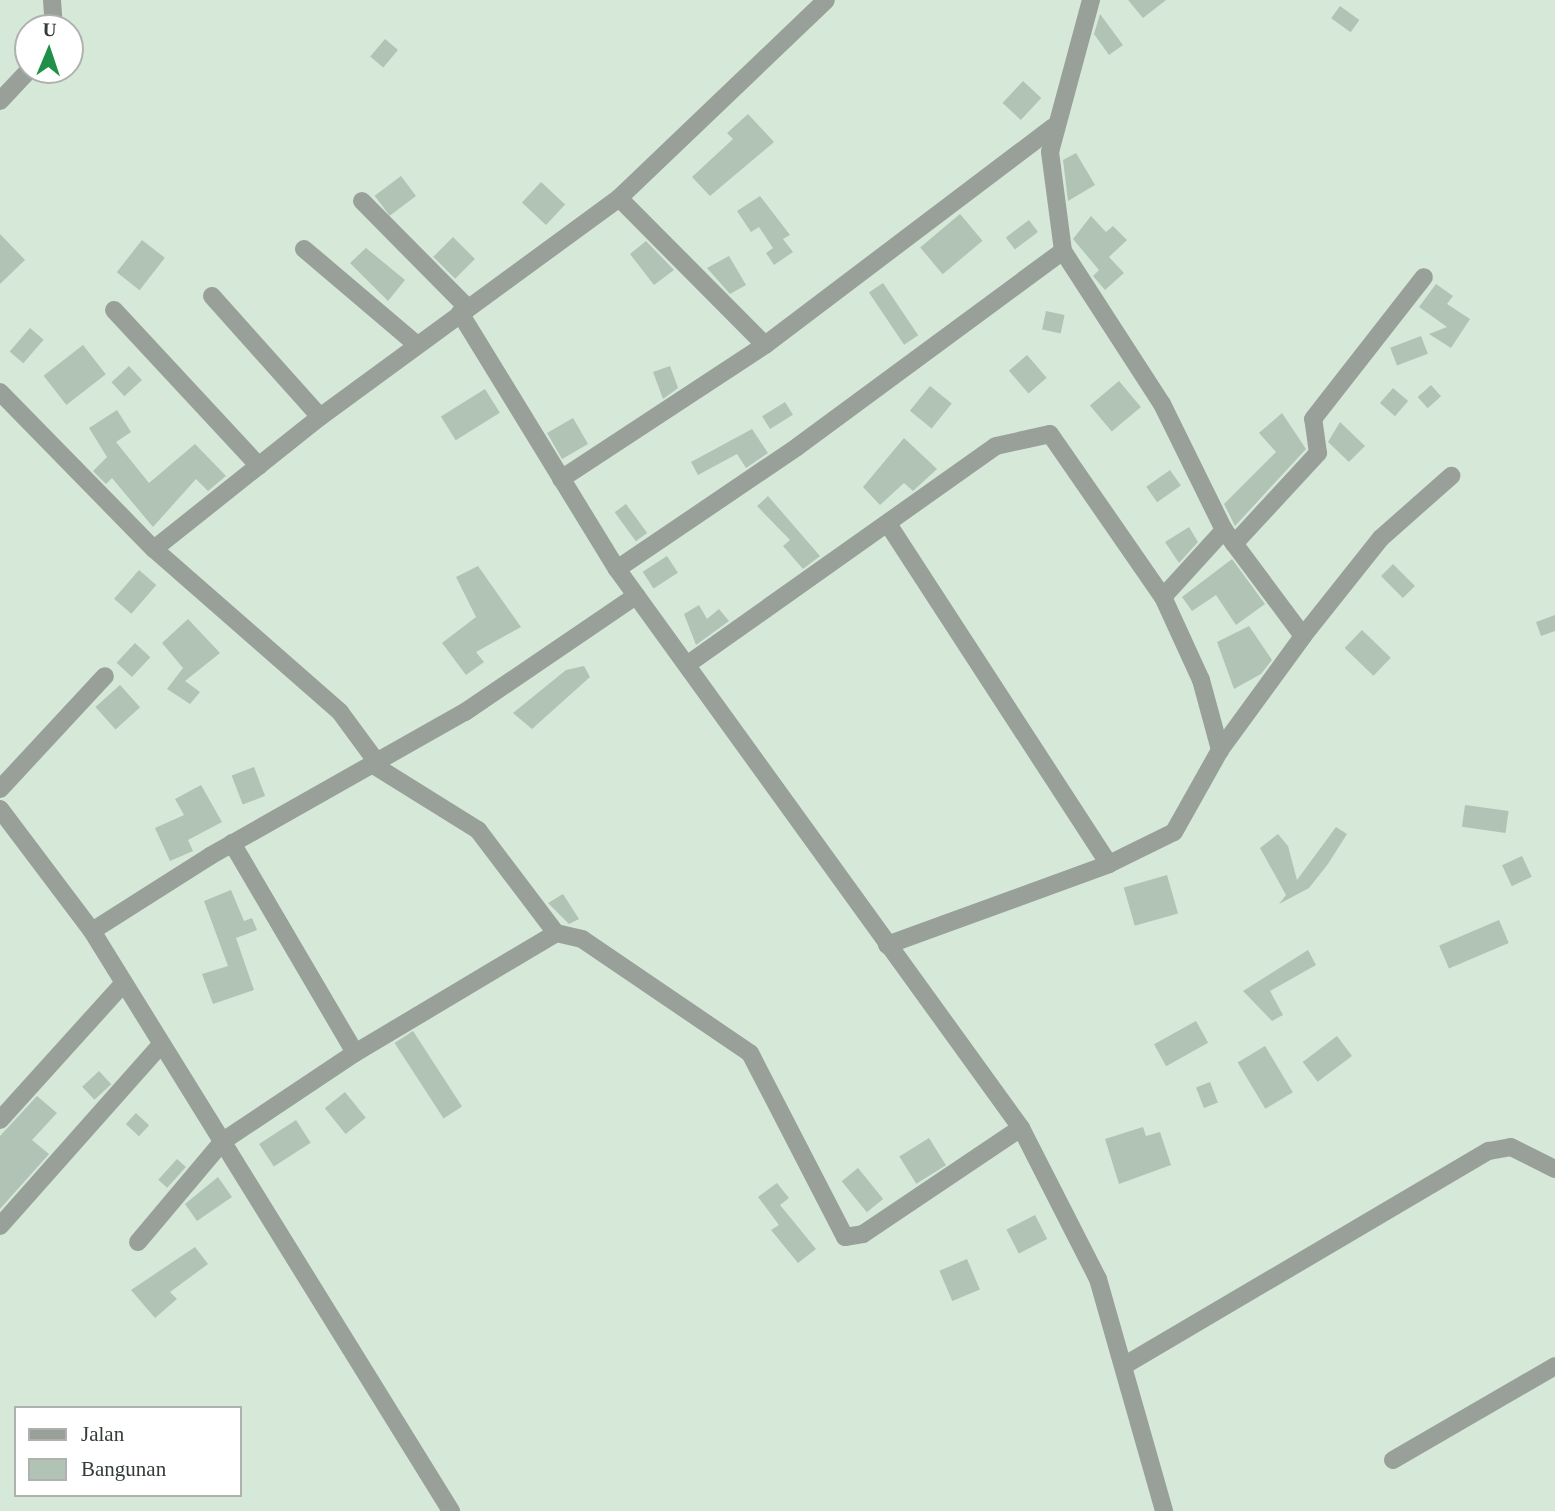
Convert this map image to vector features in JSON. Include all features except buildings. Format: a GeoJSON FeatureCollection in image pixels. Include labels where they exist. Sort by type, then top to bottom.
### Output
{"type":"FeatureCollection","features":[{"type":"Feature","properties":{"kind":"street"},"geometry":{"type":"LineString","coordinates":[[154,549],[416,344],[620,198],[826,0]]}},
{"type":"Feature","properties":{"kind":"street"},"geometry":{"type":"LineString","coordinates":[[1091,0],[1053,127],[1049,179],[1063,251],[1162,404],[1229,537],[1303,636]]}},
{"type":"Feature","properties":{"kind":"street"},"geometry":{"type":"LineString","coordinates":[[0,101],[16,84]]}},
{"type":"Feature","properties":{"kind":"street"},"geometry":{"type":"LineString","coordinates":[[561,479],[765,345],[1053,127]]}},
{"type":"Feature","properties":{"kind":"street"},"geometry":{"type":"LineString","coordinates":[[620,198],[765,345]]}},
{"type":"Feature","properties":{"kind":"street"},"geometry":{"type":"LineString","coordinates":[[362,201],[464,310],[561,479],[617,569],[688,664],[887,945],[943,1013],[1021,1128],[1071,1217],[1125,1365],[1164,1511]]}},
{"type":"Feature","properties":{"kind":"street"},"geometry":{"type":"LineString","coordinates":[[304,249],[416,344]]}},
{"type":"Feature","properties":{"kind":"street"},"geometry":{"type":"LineString","coordinates":[[617,569],[797,447],[1063,251]]}},
{"type":"Feature","properties":{"kind":"street"},"geometry":{"type":"LineString","coordinates":[[1163,597],[1318,453],[1313,419],[1424,277]]}},
{"type":"Feature","properties":{"kind":"street"},"geometry":{"type":"LineString","coordinates":[[212,296],[320,417]]}},
{"type":"Feature","properties":{"kind":"street"},"geometry":{"type":"LineString","coordinates":[[114,310],[258,466]]}},
{"type":"Feature","properties":{"kind":"street"},"geometry":{"type":"LineString","coordinates":[[0,392],[154,549],[340,712],[374,762],[478,830],[556,933],[582,939],[750,1053],[845,1237],[863,1234],[1021,1128]]}},
{"type":"Feature","properties":{"kind":"street"},"geometry":{"type":"LineString","coordinates":[[688,664],[890,527],[996,446],[1050,434],[1163,597],[1201,680],[1220,750]]}},
{"type":"Feature","properties":{"kind":"street"},"geometry":{"type":"LineString","coordinates":[[887,945],[1110,864],[1174,832],[1220,750],[1303,636],[1381,538],[1451,476]]}},
{"type":"Feature","properties":{"kind":"street"},"geometry":{"type":"LineString","coordinates":[[890,527],[1110,864]]}},
{"type":"Feature","properties":{"kind":"street"},"geometry":{"type":"LineString","coordinates":[[92,931],[232,844],[465,712],[636,596]]}},
{"type":"Feature","properties":{"kind":"street"},"geometry":{"type":"LineString","coordinates":[[0,789],[104,676]]}},
{"type":"Feature","properties":{"kind":"street"},"geometry":{"type":"LineString","coordinates":[[0,809],[7,833],[92,931],[160,1046],[223,1141],[451,1511]]}},
{"type":"Feature","properties":{"kind":"street"},"geometry":{"type":"LineString","coordinates":[[232,844],[355,1053]]}},
{"type":"Feature","properties":{"kind":"street"},"geometry":{"type":"LineString","coordinates":[[138,1242],[223,1141],[355,1053],[556,933]]}},
{"type":"Feature","properties":{"kind":"street"},"geometry":{"type":"LineString","coordinates":[[0,1120],[123,984]]}},
{"type":"Feature","properties":{"kind":"street"},"geometry":{"type":"LineString","coordinates":[[0,1226],[160,1046]]}},
{"type":"Feature","properties":{"kind":"street"},"geometry":{"type":"LineString","coordinates":[[1125,1365],[1489,1151],[1520,1149],[1555,1168]]}},
{"type":"Feature","properties":{"kind":"street"},"geometry":{"type":"LineString","coordinates":[[1394,1460],[1555,1366]]}}]}
